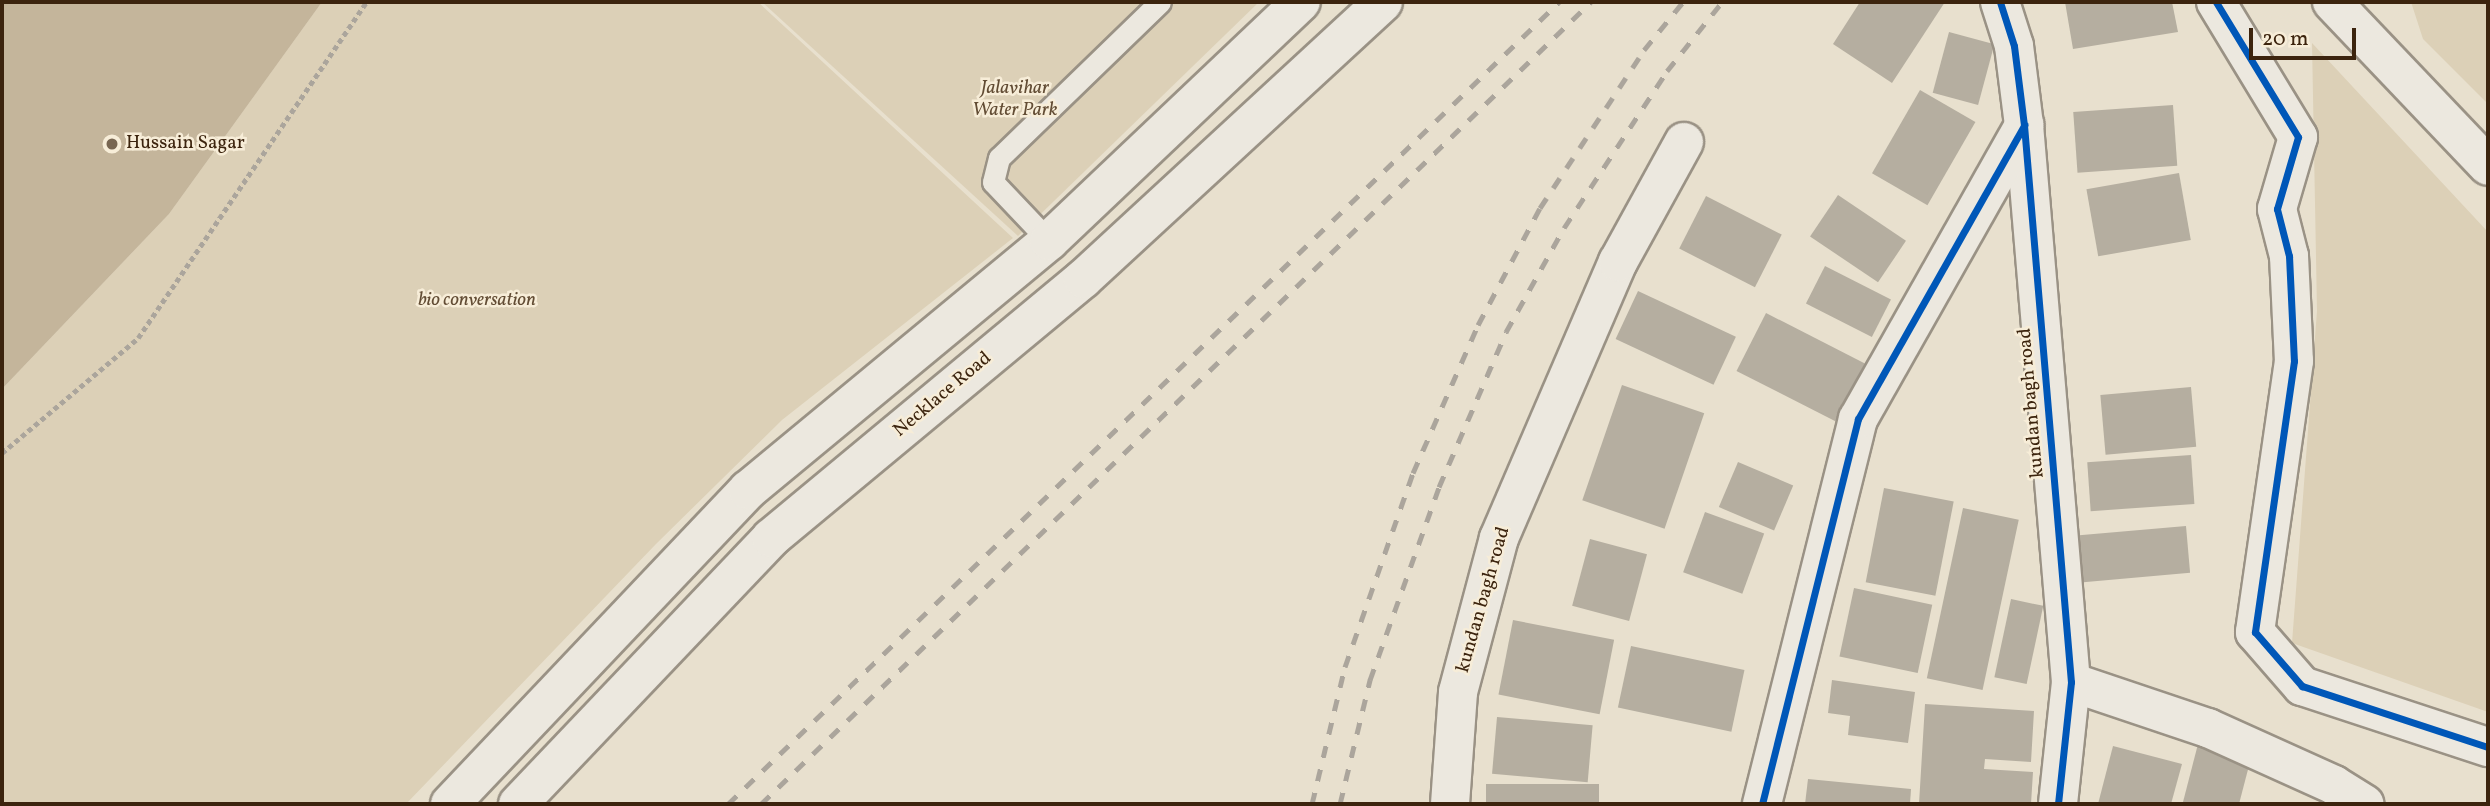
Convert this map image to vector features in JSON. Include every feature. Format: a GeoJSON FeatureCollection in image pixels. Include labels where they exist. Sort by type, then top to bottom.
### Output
{"type":"FeatureCollection","features":[{"type":"Feature","properties":{"kind":"street"},"geometry":{"type":"LineString","coordinates":[[450,804],[748,490],[1049,241],[1301,2]]}},
{"type":"Feature","properties":{"kind":"street","name":"Necklace Road"},"geometry":{"type":"LineString","coordinates":[[518,804],[771,538],[1083,279],[1383,2]]}},
{"type":"Feature","properties":{"kind":"street","name":"kundan bagh road"},"geometry":{"type":"LineString","coordinates":[[2000,2],[2014,46],[2024,125],[2071,682],[2058,804]]}},
{"type":"Feature","properties":{"kind":"street"},"geometry":{"type":"LineString","coordinates":[[2216,2],[2298,137],[2277,209],[2289,256],[2294,361],[2255,632],[2302,686],[2488,747]]}},
{"type":"Feature","properties":{"kind":"street"},"geometry":{"type":"LineString","coordinates":[[2332,2],[2488,166]]}},
{"type":"Feature","properties":{"kind":"street"},"geometry":{"type":"LineString","coordinates":[[1762,804],[1858,419],[2024,125]]}},
{"type":"Feature","properties":{"kind":"street","name":"kundan bagh road"},"geometry":{"type":"LineString","coordinates":[[1450,804],[1458,692],[1499,538],[1618,262],[1684,142]]}},
{"type":"Feature","properties":{"kind":"street"},"geometry":{"type":"LineString","coordinates":[[2071,682],[2208,728],[2334,785],[2364,804]]}},
{"type":"Feature","properties":{"kind":"lane"},"geometry":{"type":"LineString","coordinates":[[1049,241],[993,182],[999,158],[1160,2]]}},
{"type":"Feature","properties":{"kind":"path"},"geometry":{"type":"LineString","coordinates":[[2,453],[138,338],[366,2]]}},
{"type":"Feature","properties":{"kind":"green space","name":"bio conversation"},"geometry":{"type":"Polygon","coordinates":[[[322,2],[758,2],[1013,238],[782,420],[656,544],[406,804],[2,804],[2,389],[169,214],[322,2]]]}},
{"type":"Feature","properties":{"kind":"green space","name":"Jalavihar Water Park"},"geometry":{"type":"Polygon","coordinates":[[[762,2],[1259,2],[1018,236],[762,2]]]}},
{"type":"Feature","properties":{"kind":"green space"},"geometry":{"type":"Polygon","coordinates":[[[2411,2],[2488,2],[2488,104],[2423,39],[2411,2]]]}},
{"type":"Feature","properties":{"kind":"green space"},"geometry":{"type":"Polygon","coordinates":[[[2312,43],[2488,232],[2488,712],[2292,643],[2317,311],[2312,43]]]}},
{"type":"Feature","properties":{"kind":"shaded area","name":"Hussain Sagar"},"geometry":{"type":"Polygon","coordinates":[[[2,2],[322,2],[169,214],[2,389],[2,2]]]}},
{"type":"Feature","properties":{"kind":"building"},"geometry":{"type":"Polygon","coordinates":[[[1860,2],[1945,2],[1892,83],[1833,44],[1860,2]]]}},
{"type":"Feature","properties":{"kind":"building"},"geometry":{"type":"Polygon","coordinates":[[[2065,2],[2172,2],[2178,32],[2073,49],[2065,2]]]}},
{"type":"Feature","properties":{"kind":"building"},"geometry":{"type":"Polygon","coordinates":[[[1949,32],[1994,44],[1978,105],[1933,93],[1949,32]]]}},
{"type":"Feature","properties":{"kind":"building"},"geometry":{"type":"Polygon","coordinates":[[[1920,90],[1975,122],[1927,205],[1872,173],[1920,90]]]}},
{"type":"Feature","properties":{"kind":"building"},"geometry":{"type":"Polygon","coordinates":[[[2173,105],[2177,166],[2077,173],[2073,112],[2173,105]]]}},
{"type":"Feature","properties":{"kind":"building"},"geometry":{"type":"Polygon","coordinates":[[[2179,173],[2191,240],[2098,256],[2086,189],[2179,173]]]}},
{"type":"Feature","properties":{"kind":"building"},"geometry":{"type":"Polygon","coordinates":[[[1838,195],[1906,241],[1878,282],[1810,236],[1838,195]]]}},
{"type":"Feature","properties":{"kind":"building"},"geometry":{"type":"Polygon","coordinates":[[[1706,196],[1782,235],[1755,287],[1679,249],[1706,196]]]}},
{"type":"Feature","properties":{"kind":"building"},"geometry":{"type":"Polygon","coordinates":[[[1825,266],[1891,300],[1872,337],[1806,303],[1825,266]]]}},
{"type":"Feature","properties":{"kind":"building"},"geometry":{"type":"Polygon","coordinates":[[[1638,291],[1736,337],[1713,385],[1616,339],[1638,291]]]}},
{"type":"Feature","properties":{"kind":"building"},"geometry":{"type":"Polygon","coordinates":[[[1766,313],[1865,363],[1835,421],[1736,371],[1766,313]]]}},
{"type":"Feature","properties":{"kind":"building"},"geometry":{"type":"Polygon","coordinates":[[[1622,385],[1704,413],[1665,529],[1582,500],[1622,385]]]}},
{"type":"Feature","properties":{"kind":"building"},"geometry":{"type":"Polygon","coordinates":[[[2191,387],[2196,447],[2106,455],[2100,395],[2191,387]]]}},
{"type":"Feature","properties":{"kind":"building"},"geometry":{"type":"Polygon","coordinates":[[[2191,455],[2194,504],[2091,511],[2087,462],[2191,455]]]}},
{"type":"Feature","properties":{"kind":"building"},"geometry":{"type":"Polygon","coordinates":[[[1738,462],[1793,485],[1774,531],[1719,507],[1738,462]]]}},
{"type":"Feature","properties":{"kind":"building"},"geometry":{"type":"Polygon","coordinates":[[[1884,488],[1954,502],[1935,596],[1866,582],[1884,488]]]}},
{"type":"Feature","properties":{"kind":"building"},"geometry":{"type":"Polygon","coordinates":[[[1963,508],[2019,520],[1983,690],[1927,678],[1963,508]]]}},
{"type":"Feature","properties":{"kind":"building"},"geometry":{"type":"Polygon","coordinates":[[[1705,512],[1764,534],[1742,594],[1683,572],[1705,512]]]}},
{"type":"Feature","properties":{"kind":"building"},"geometry":{"type":"Polygon","coordinates":[[[2186,526],[2190,573],[2081,582],[2076,536],[2186,526]]]}},
{"type":"Feature","properties":{"kind":"building"},"geometry":{"type":"Polygon","coordinates":[[[1590,539],[1647,554],[1629,621],[1572,606],[1590,539]]]}},
{"type":"Feature","properties":{"kind":"building"},"geometry":{"type":"Polygon","coordinates":[[[1854,588],[1932,605],[1918,673],[1839,656],[1854,588]]]}},
{"type":"Feature","properties":{"kind":"building"},"geometry":{"type":"Polygon","coordinates":[[[2011,599],[2043,606],[2027,684],[1994,677],[2011,599]]]}},
{"type":"Feature","properties":{"kind":"building"},"geometry":{"type":"Polygon","coordinates":[[[1513,620],[1614,640],[1600,714],[1498,695],[1513,620]]]}},
{"type":"Feature","properties":{"kind":"building"},"geometry":{"type":"Polygon","coordinates":[[[1631,646],[1744,670],[1731,732],[1618,708],[1631,646]]]}},
{"type":"Feature","properties":{"kind":"building"},"geometry":{"type":"Polygon","coordinates":[[[1832,680],[1915,692],[1908,743],[1848,735],[1850,716],[1828,713],[1832,680]]]}},
{"type":"Feature","properties":{"kind":"building"},"geometry":{"type":"Polygon","coordinates":[[[1925,704],[2034,711],[2031,762],[1985,759],[1984,769],[2033,772],[2031,804],[1919,804],[1925,704]]]}},
{"type":"Feature","properties":{"kind":"building"},"geometry":{"type":"Polygon","coordinates":[[[1497,717],[1593,725],[1588,782],[1492,774],[1497,717]]]}},
{"type":"Feature","properties":{"kind":"building"},"geometry":{"type":"Polygon","coordinates":[[[2198,744],[2251,758],[2239,804],[2183,802],[2198,744]]]}},
{"type":"Feature","properties":{"kind":"building"},"geometry":{"type":"Polygon","coordinates":[[[2113,746],[2182,764],[2171,804],[2098,804],[2113,746]]]}},
{"type":"Feature","properties":{"kind":"building"},"geometry":{"type":"Polygon","coordinates":[[[1808,779],[1911,789],[1910,804],[1805,804],[1808,779]]]}},
{"type":"Feature","properties":{"kind":"building"},"geometry":{"type":"Polygon","coordinates":[[[1486,784],[1599,784],[1599,804],[1486,804],[1486,784]]]}},
{"type":"Feature","properties":{"kind":"railway"},"geometry":{"type":"LineString","coordinates":[[728,804],[1559,2]]}},
{"type":"Feature","properties":{"kind":"railway"},"geometry":{"type":"LineString","coordinates":[[761,804],[1591,2]]}},
{"type":"Feature","properties":{"kind":"railway"},"geometry":{"type":"LineString","coordinates":[[1312,804],[1345,667],[1413,473],[1478,325],[1540,208],[1644,50],[1683,2]]}},
{"type":"Feature","properties":{"kind":"railway"},"geometry":{"type":"LineString","coordinates":[[1340,804],[1370,680],[1439,487],[1506,332],[1564,228],[1667,71],[1722,2]]}},
{"type":"Feature","properties":{"kind":"cycle path"},"geometry":{"type":"LineString","coordinates":[[2000,2],[2014,46],[2024,125],[2071,682],[2058,804]]}},
{"type":"Feature","properties":{"kind":"cycle path"},"geometry":{"type":"LineString","coordinates":[[2216,2],[2298,137],[2277,209],[2289,256],[2294,361],[2255,632],[2302,686],[2488,747]]}},
{"type":"Feature","properties":{"kind":"cycle path"},"geometry":{"type":"LineString","coordinates":[[1762,804],[1858,419],[2024,125]]}},
{"type":"Feature","properties":{"kind":"place","name":"Hussain Sagar"},"geometry":{"type":"Point","coordinates":[112,144]}}]}
